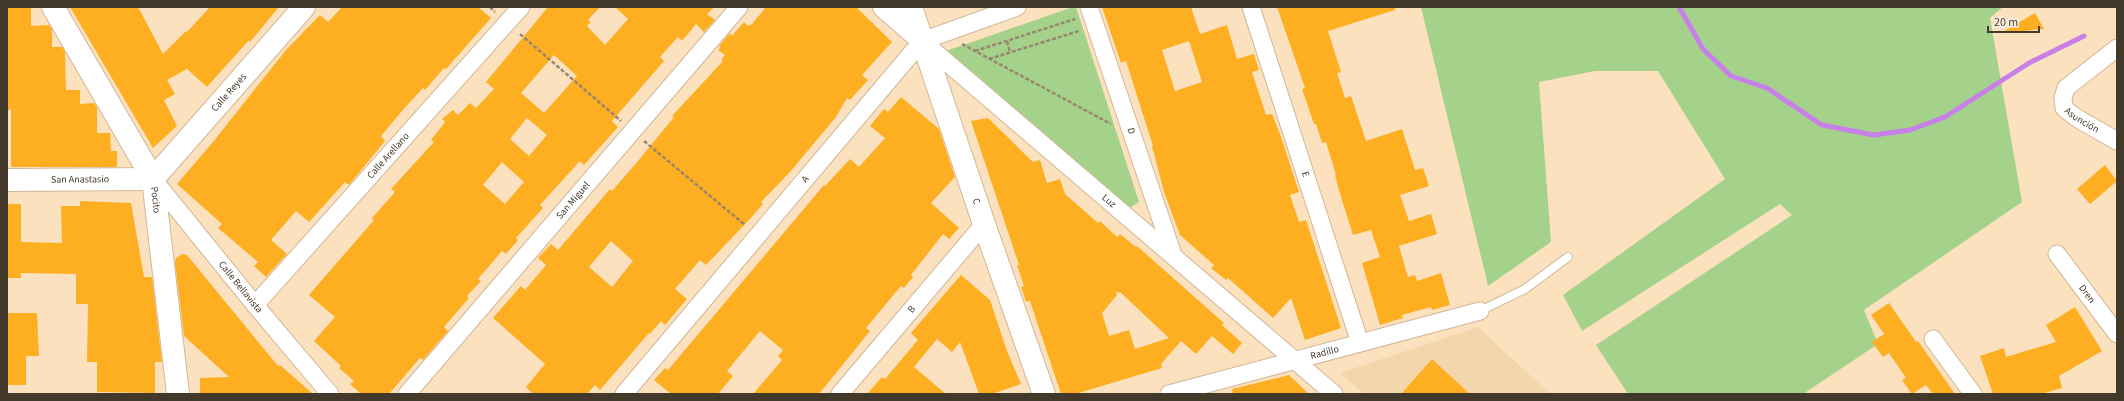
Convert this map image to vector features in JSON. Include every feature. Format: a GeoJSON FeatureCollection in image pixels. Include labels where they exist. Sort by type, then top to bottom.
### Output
{"type":"FeatureCollection","features":[{"type":"Feature","properties":{"kind":"street","name":"Pocito"},"geometry":{"type":"LineString","coordinates":[[53,7],[153,179],[178,394]]}},
{"type":"Feature","properties":{"kind":"street","name":"Calle Reyes"},"geometry":{"type":"LineString","coordinates":[[153,179],[304,7]]}},
{"type":"Feature","properties":{"kind":"street","name":"Calle Arellano"},"geometry":{"type":"LineString","coordinates":[[255,305],[521,7]]}},
{"type":"Feature","properties":{"kind":"street","name":"San Miguel"},"geometry":{"type":"LineString","coordinates":[[407,394],[739,7]]}},
{"type":"Feature","properties":{"kind":"street","name":"Luz"},"geometry":{"type":"LineString","coordinates":[[884,7],[932,37],[1173,256],[1334,394]]}},
{"type":"Feature","properties":{"kind":"street","name":"C"},"geometry":{"type":"LineString","coordinates":[[911,7],[932,37],[984,224],[1044,394]]}},
{"type":"Feature","properties":{"kind":"street"},"geometry":{"type":"LineString","coordinates":[[932,37],[1017,7]]}},
{"type":"Feature","properties":{"kind":"street","name":"E"},"geometry":{"type":"LineString","coordinates":[[1251,7],[1360,343]]}},
{"type":"Feature","properties":{"kind":"street","name":"D"},"geometry":{"type":"LineString","coordinates":[[1092,16],[1173,256]]}},
{"type":"Feature","properties":{"kind":"street","name":"A"},"geometry":{"type":"LineString","coordinates":[[624,394],[932,37]]}},
{"type":"Feature","properties":{"kind":"street","name":"Asunción"},"geometry":{"type":"LineString","coordinates":[[2117,48],[2066,88],[2063,98],[2064,108],[2075,117],[2117,141]]}},
{"type":"Feature","properties":{"kind":"street","name":"San Anastasio"},"geometry":{"type":"LineString","coordinates":[[7,180],[153,179]]}},
{"type":"Feature","properties":{"kind":"street","name":"Calle Bellavista"},"geometry":{"type":"LineString","coordinates":[[153,179],[255,305],[330,394]]}},
{"type":"Feature","properties":{"kind":"street","name":"B"},"geometry":{"type":"LineString","coordinates":[[840,394],[984,224]]}},
{"type":"Feature","properties":{"kind":"street","name":"Dren"},"geometry":{"type":"LineString","coordinates":[[2057,254],[2117,334]]}},
{"type":"Feature","properties":{"kind":"street","name":"Radillo"},"geometry":{"type":"LineString","coordinates":[[1169,394],[1480,311]]}},
{"type":"Feature","properties":{"kind":"street"},"geometry":{"type":"LineString","coordinates":[[1932,338],[1973,394]]}},
{"type":"Feature","properties":{"kind":"lane"},"geometry":{"type":"LineString","coordinates":[[1480,311],[1526,289],[1568,257]]}},
{"type":"Feature","properties":{"kind":"path"},"geometry":{"type":"LineString","coordinates":[[976,51],[1092,16]]}},
{"type":"Feature","properties":{"kind":"path"},"geometry":{"type":"LineString","coordinates":[[989,59],[1010,52],[1092,16]]}},
{"type":"Feature","properties":{"kind":"path"},"geometry":{"type":"LineString","coordinates":[[932,37],[976,51],[1131,134]]}},
{"type":"Feature","properties":{"kind":"path"},"geometry":{"type":"LineString","coordinates":[[1007,41],[1010,52]]}},
{"type":"Feature","properties":{"kind":"shaded area"},"geometry":{"type":"Polygon","coordinates":[[[1478,327],[1550,394],[1364,394],[1340,373],[1478,327]]]}},
{"type":"Feature","properties":{"kind":"green space"},"geometry":{"type":"Polygon","coordinates":[[[1076,7],[1139,202],[1131,207],[1119,206],[943,52],[1076,7]]]}},
{"type":"Feature","properties":{"kind":"green space"},"geometry":{"type":"Polygon","coordinates":[[[1421,7],[2003,7],[1990,18],[2022,202],[1864,310],[1878,344],[1803,394],[1628,394],[1596,345],[1792,215],[1780,204],[1582,331],[1563,295],[1725,179],[1658,71],[1595,71],[1539,82],[1551,242],[1488,286],[1421,7]]]}},
{"type":"Feature","properties":{"kind":"building"},"geometry":{"type":"Polygon","coordinates":[[[7,7],[31,8],[31,26],[49,25],[52,29],[52,47],[62,47],[65,52],[66,90],[80,90],[80,104],[94,103],[97,107],[97,133],[110,133],[111,151],[117,151],[117,167],[11,167],[11,109],[7,111],[7,7]]]}},
{"type":"Feature","properties":{"kind":"building"},"geometry":{"type":"Polygon","coordinates":[[[70,7],[138,7],[163,54],[186,31],[187,32],[210,7],[279,7],[250,42],[249,40],[207,87],[187,69],[167,80],[175,94],[164,100],[177,126],[153,148],[70,7]]]}},
{"type":"Feature","properties":{"kind":"building"},"geometry":{"type":"Polygon","coordinates":[[[342,7],[478,7],[491,18],[446,69],[444,68],[425,90],[423,88],[402,111],[381,136],[385,141],[349,185],[345,182],[309,222],[296,211],[271,240],[287,254],[266,277],[254,266],[258,262],[218,228],[222,224],[177,184],[213,142],[286,50],[320,15],[328,22],[342,7]]]}},
{"type":"Feature","properties":{"kind":"building"},"geometry":{"type":"Polygon","coordinates":[[[548,7],[600,7],[588,20],[591,22],[587,26],[605,45],[628,19],[615,7],[714,7],[707,14],[715,20],[704,32],[696,24],[682,41],[678,37],[660,57],[664,61],[612,121],[618,127],[584,165],[580,161],[540,205],[543,208],[516,238],[518,240],[506,254],[502,251],[478,279],[481,281],[467,296],[469,298],[444,327],[448,331],[423,360],[420,358],[389,394],[361,394],[350,384],[354,381],[339,368],[341,366],[314,341],[335,317],[309,295],[374,220],[372,218],[395,192],[391,189],[434,142],[431,140],[445,122],[442,119],[453,110],[458,115],[470,103],[476,108],[494,89],[486,82],[548,7]],[[554,55],[521,93],[544,113],[577,76],[554,55]],[[527,118],[510,139],[529,156],[547,135],[527,118]],[[502,162],[483,185],[505,204],[524,182],[502,162]]]}},
{"type":"Feature","properties":{"kind":"building"},"geometry":{"type":"Polygon","coordinates":[[[766,7],[856,7],[892,42],[862,75],[868,80],[850,100],[847,98],[836,117],[790,172],[761,202],[763,204],[749,220],[706,265],[700,260],[675,289],[687,299],[665,325],[661,321],[650,334],[649,333],[600,390],[595,385],[587,394],[533,394],[526,387],[545,364],[493,318],[521,286],[525,290],[546,265],[538,258],[551,244],[558,250],[610,189],[612,191],[638,161],[674,117],[672,116],[723,61],[721,60],[725,55],[718,50],[720,48],[719,46],[730,33],[732,36],[744,22],[748,26],[752,24],[766,7]],[[611,241],[589,267],[612,287],[633,261],[611,241]]]}},
{"type":"Feature","properties":{"kind":"building"},"geometry":{"type":"Polygon","coordinates":[[[1102,7],[1191,7],[1200,34],[1227,25],[1237,59],[1254,54],[1259,70],[1252,72],[1266,115],[1272,114],[1299,192],[1290,195],[1299,222],[1306,220],[1341,328],[1305,340],[1291,298],[1273,318],[1228,278],[1226,280],[1211,268],[1214,265],[1180,235],[1164,192],[1153,146],[1126,61],[1121,63],[1102,7]],[[1189,41],[1162,50],[1175,91],[1202,82],[1189,41]]]}},
{"type":"Feature","properties":{"kind":"building"},"geometry":{"type":"Polygon","coordinates":[[[1277,7],[1395,7],[1395,10],[1328,31],[1341,72],[1337,73],[1345,98],[1351,96],[1366,141],[1402,129],[1415,170],[1423,168],[1429,186],[1400,195],[1409,221],[1431,214],[1437,234],[1399,246],[1408,277],[1415,275],[1417,281],[1441,273],[1450,305],[1432,310],[1431,307],[1402,315],[1403,318],[1380,325],[1362,263],[1380,257],[1371,230],[1353,235],[1326,142],[1322,143],[1316,124],[1314,124],[1302,89],[1305,88],[1277,7]]]}},
{"type":"Feature","properties":{"kind":"building"},"geometry":{"type":"Polygon","coordinates":[[[2035,13],[2044,29],[2001,33],[2035,13]]]}},
{"type":"Feature","properties":{"kind":"building"},"geometry":{"type":"Polygon","coordinates":[[[901,97],[939,129],[955,177],[931,203],[959,228],[949,239],[943,234],[911,275],[913,277],[904,288],[901,286],[866,328],[870,331],[819,394],[753,394],[782,360],[778,356],[783,350],[760,331],[727,371],[733,376],[718,394],[671,394],[654,380],[665,368],[668,370],[824,185],[825,186],[850,159],[859,167],[885,138],[870,126],[884,109],[888,112],[901,97]]]}},
{"type":"Feature","properties":{"kind":"building"},"geometry":{"type":"Polygon","coordinates":[[[988,118],[1033,162],[1040,160],[1047,183],[1060,179],[1065,194],[1098,223],[1100,221],[1117,237],[1120,234],[1136,247],[1137,246],[1224,323],[1222,325],[1242,343],[1233,354],[1212,336],[1196,354],[1181,341],[1161,364],[1162,368],[1075,394],[1061,394],[1030,301],[1026,302],[1021,287],[1024,286],[1017,265],[1019,265],[971,121],[988,118]],[[1116,291],[1117,295],[1102,313],[1109,336],[1129,330],[1135,349],[1169,338],[1120,292],[1119,293],[1116,291]]]}},
{"type":"Feature","properties":{"kind":"building"},"geometry":{"type":"Polygon","coordinates":[[[2105,165],[2117,181],[2090,204],[2077,189],[2105,165]]]}},
{"type":"Feature","properties":{"kind":"building"},"geometry":{"type":"Polygon","coordinates":[[[80,201],[131,203],[144,277],[152,277],[162,362],[155,362],[155,393],[97,392],[97,362],[87,362],[88,304],[76,304],[76,274],[21,273],[21,278],[7,278],[7,204],[21,204],[21,242],[62,243],[61,206],[80,206],[80,201]]]}},
{"type":"Feature","properties":{"kind":"building"},"geometry":{"type":"Polygon","coordinates":[[[182,254],[187,255],[278,366],[280,365],[313,394],[200,394],[200,378],[229,377],[184,336],[175,263],[176,258],[182,254]]]}},
{"type":"Feature","properties":{"kind":"building"},"geometry":{"type":"Polygon","coordinates":[[[961,275],[990,300],[1007,351],[1021,384],[992,394],[979,394],[960,342],[952,352],[937,339],[914,367],[946,394],[867,394],[882,377],[885,379],[918,340],[911,333],[961,275]]]}},
{"type":"Feature","properties":{"kind":"building"},"geometry":{"type":"Polygon","coordinates":[[[1889,303],[1955,394],[1933,394],[1926,385],[1912,394],[1902,380],[1906,378],[1889,353],[1883,357],[1872,342],[1884,334],[1871,315],[1889,303]]]}},
{"type":"Feature","properties":{"kind":"building"},"geometry":{"type":"Polygon","coordinates":[[[2075,307],[2102,351],[2059,376],[2062,388],[2041,394],[1993,394],[1980,356],[2004,348],[2006,357],[2056,342],[2046,325],[2075,307]]]}},
{"type":"Feature","properties":{"kind":"building"},"geometry":{"type":"Polygon","coordinates":[[[7,313],[37,313],[39,356],[26,356],[26,385],[7,385],[7,313]]]}},
{"type":"Feature","properties":{"kind":"building"},"geometry":{"type":"Polygon","coordinates":[[[1432,359],[1470,394],[1401,394],[1432,359]]]}},
{"type":"Feature","properties":{"kind":"building"},"geometry":{"type":"Polygon","coordinates":[[[1289,375],[1309,394],[1233,394],[1232,389],[1289,375]]]}},
{"type":"Feature","properties":{"kind":"waterway"},"geometry":{"type":"LineString","coordinates":[[1679,7],[1703,49],[1731,76],[1767,88],[1822,125],[1874,135],[1910,130],[1945,117],[2029,63],[2084,36]]}}]}
